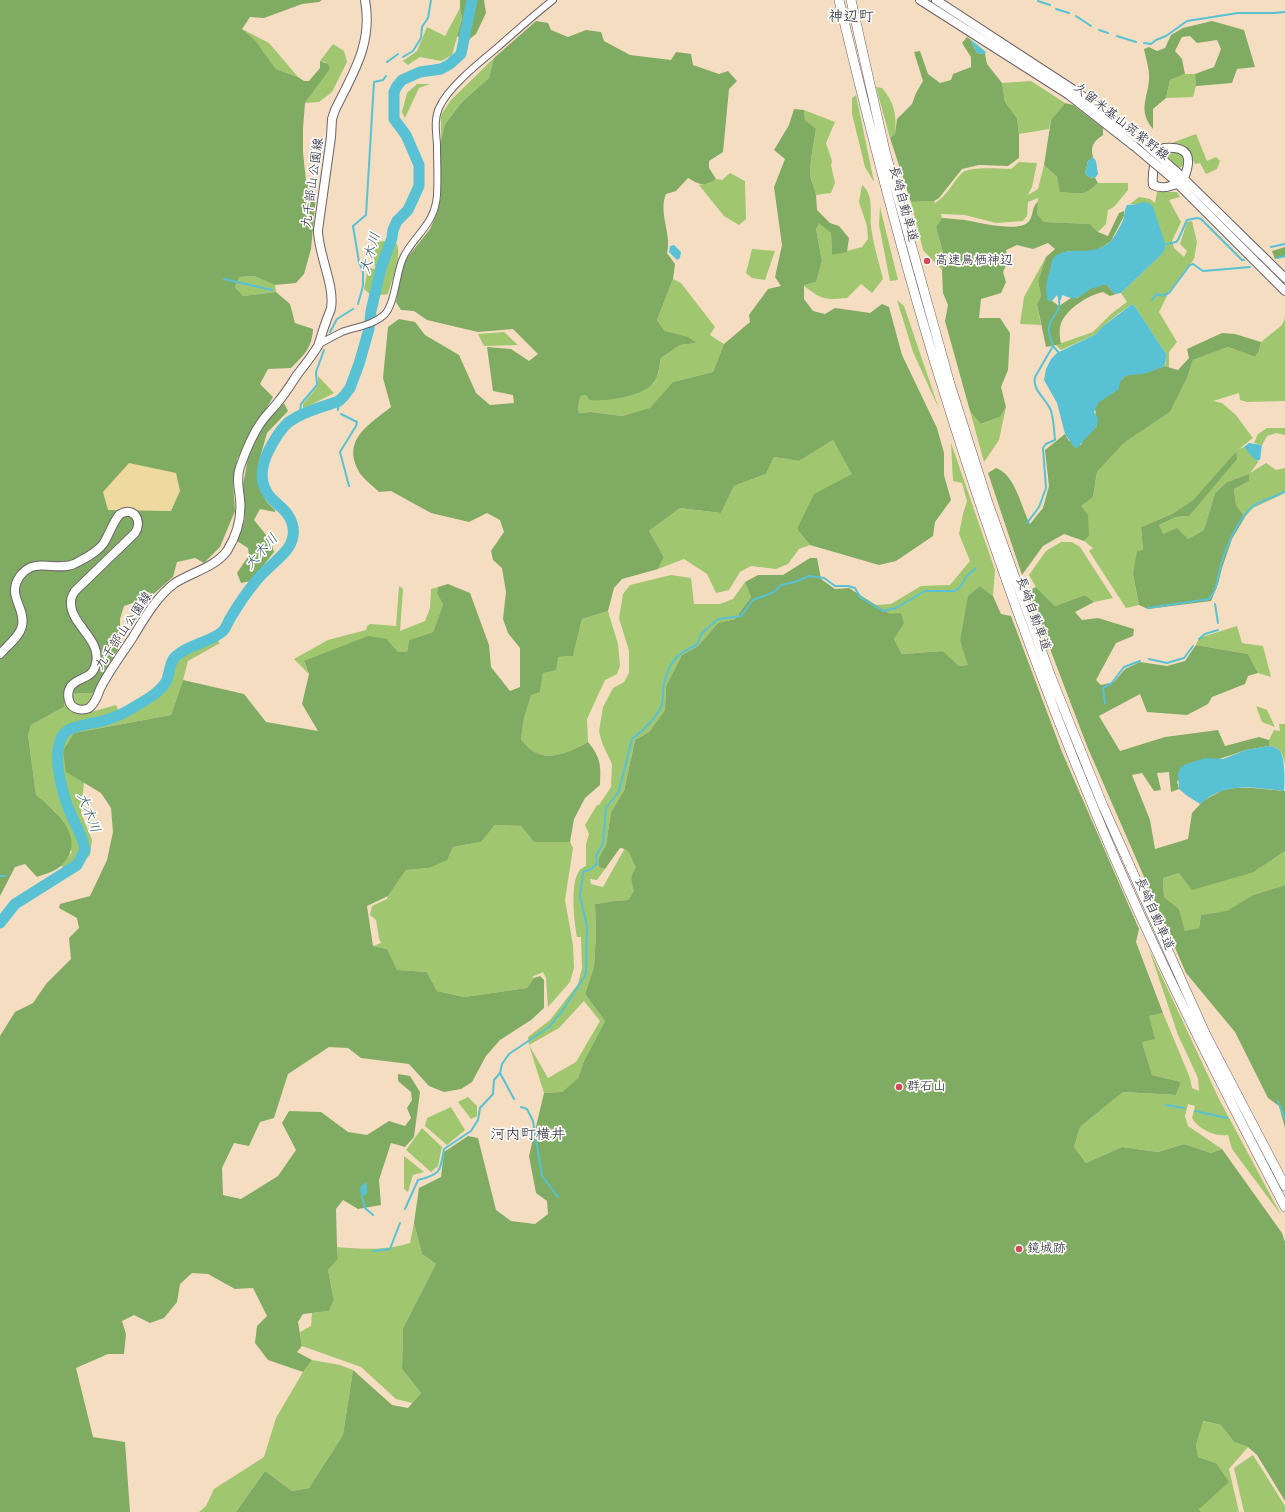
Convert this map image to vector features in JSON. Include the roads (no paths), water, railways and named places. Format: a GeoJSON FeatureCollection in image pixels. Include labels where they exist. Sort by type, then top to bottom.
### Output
{"type":"FeatureCollection","features":[{"type":"Feature","properties":{"kind":"highway","name":"長崎自動車道"},"geometry":{"type":"LineString","coordinates":[[839,0],[906,264],[942,387],[981,509],[1043,681],[1094,810],[1149,935],[1198,1038],[1285,1207]]}},
{"type":"Feature","properties":{"kind":"highway","name":"長崎自動車道"},"geometry":{"type":"LineString","coordinates":[[851,0],[885,151],[914,261],[950,384],[989,506],[1051,677],[1103,806],[1203,1028],[1285,1186]]}},
{"type":"Feature","properties":{"kind":"main road","name":"九千部山公園線"},"geometry":{"type":"LineString","coordinates":[[0,654],[20,632],[22,617],[14,596],[18,578],[24,571],[41,565],[69,566],[75,564],[102,546],[120,514],[129,512],[134,514],[138,520],[138,528],[135,533],[74,591],[71,600],[72,608],[77,620],[94,646],[97,654],[93,672],[86,678],[76,682],[71,687],[68,692],[68,699],[72,706],[76,708],[82,710],[89,708],[94,702],[103,683],[159,599],[175,584],[211,565],[226,552],[235,537],[240,518],[238,482],[239,470],[249,444],[260,423],[280,401],[318,345],[331,308],[331,295],[318,242],[318,230],[335,110],[361,57],[366,38],[365,0]]}},
{"type":"Feature","properties":{"kind":"main road","name":"久留米基山筑紫野線"},"geometry":{"type":"LineString","coordinates":[[920,0],[1069,95],[1134,146],[1174,181],[1285,291]]}},
{"type":"Feature","properties":{"kind":"main road","name":"久留米基山筑紫野線"},"geometry":{"type":"LineString","coordinates":[[936,0],[1076,92],[1144,143],[1182,176],[1285,278]]}},
{"type":"Feature","properties":{"kind":"main road"},"geometry":{"type":"LineString","coordinates":[[1174,181],[1165,188],[1159,188],[1153,185],[1154,169],[1160,150],[1164,148],[1178,148],[1184,151],[1188,157],[1189,164],[1182,176]]}},
{"type":"Feature","properties":{"kind":"street"},"geometry":{"type":"LineString","coordinates":[[318,345],[342,332],[376,321],[385,314],[391,306],[398,269],[403,257],[430,221],[434,209],[437,196],[436,126],[439,108],[444,100],[470,72],[553,0]]}},
{"type":"Feature","properties":{"kind":"water"},"geometry":{"type":"Polygon","coordinates":[[[970,39],[986,52],[985,54],[977,53],[970,39]]]}},
{"type":"Feature","properties":{"kind":"water"},"geometry":{"type":"Polygon","coordinates":[[[1093,157],[1096,161],[1098,174],[1095,178],[1089,177],[1085,173],[1088,161],[1093,157]]]}},
{"type":"Feature","properties":{"kind":"water"},"geometry":{"type":"Polygon","coordinates":[[[1143,202],[1149,203],[1153,207],[1165,243],[1165,249],[1160,256],[1121,293],[1116,294],[1107,285],[1102,285],[1095,287],[1075,298],[1062,295],[1061,300],[1059,301],[1057,295],[1052,301],[1048,301],[1046,286],[1053,259],[1058,254],[1065,252],[1096,249],[1104,246],[1111,241],[1118,230],[1127,205],[1143,202]]]}},
{"type":"Feature","properties":{"kind":"water"},"geometry":{"type":"Polygon","coordinates":[[[674,245],[681,252],[680,258],[677,260],[669,252],[670,246],[674,245]]]}},
{"type":"Feature","properties":{"kind":"water"},"geometry":{"type":"Polygon","coordinates":[[[1131,305],[1134,305],[1166,354],[1165,364],[1164,366],[1148,373],[1124,377],[1119,389],[1098,403],[1094,412],[1098,418],[1097,426],[1077,448],[1074,447],[1065,434],[1057,403],[1044,380],[1046,369],[1051,359],[1057,353],[1096,334],[1102,327],[1131,305]]]}},
{"type":"Feature","properties":{"kind":"water"},"geometry":{"type":"Polygon","coordinates":[[[1249,443],[1262,445],[1260,460],[1255,460],[1244,447],[1249,443]]]}},
{"type":"Feature","properties":{"kind":"water"},"geometry":{"type":"Polygon","coordinates":[[[1269,746],[1275,747],[1282,754],[1284,791],[1251,788],[1230,789],[1210,797],[1200,804],[1179,789],[1178,774],[1180,768],[1184,765],[1205,758],[1223,759],[1246,750],[1269,746]]]}},
{"type":"Feature","properties":{"kind":"water"},"geometry":{"type":"Polygon","coordinates":[[[367,1182],[367,1194],[362,1196],[360,1191],[361,1186],[367,1182]]]}},
{"type":"Feature","properties":{"kind":"waterway"},"geometry":{"type":"LineString","coordinates":[[403,57],[413,51],[421,38],[422,27],[428,18],[431,0]]}},
{"type":"Feature","properties":{"kind":"waterway","name":"大木川"},"geometry":{"type":"LineString","coordinates":[[0,923],[15,904],[77,865],[85,850],[81,835],[67,805],[58,769],[58,752],[60,741],[64,734],[70,729],[103,721],[119,715],[156,693],[166,682],[171,665],[176,656],[223,631],[246,594],[263,573],[285,552],[291,543],[293,534],[291,520],[286,512],[270,497],[264,487],[262,472],[266,457],[277,436],[288,423],[314,409],[339,401],[350,388],[359,364],[369,329],[371,311],[381,268],[392,238],[393,230],[397,221],[408,210],[419,186],[419,165],[406,135],[394,119],[394,92],[402,80],[420,72],[441,69],[450,64],[461,54],[472,0]]}},
{"type":"Feature","properties":{"kind":"waterway"},"geometry":{"type":"LineString","coordinates":[[1038,1],[1050,5]]}},
{"type":"Feature","properties":{"kind":"waterway"},"geometry":{"type":"LineString","coordinates":[[1056,9],[1069,13]]}},
{"type":"Feature","properties":{"kind":"waterway"},"geometry":{"type":"LineString","coordinates":[[1144,43],[1151,44],[1166,36],[1187,21],[1238,13],[1285,12]]}},
{"type":"Feature","properties":{"kind":"waterway"},"geometry":{"type":"LineString","coordinates":[[1076,16],[1091,26]]}},
{"type":"Feature","properties":{"kind":"waterway"},"geometry":{"type":"LineString","coordinates":[[1099,30],[1108,33]]}},
{"type":"Feature","properties":{"kind":"waterway"},"geometry":{"type":"LineString","coordinates":[[1117,36],[1136,42]]}},
{"type":"Feature","properties":{"kind":"waterway"},"geometry":{"type":"LineString","coordinates":[[387,62],[398,54]]}},
{"type":"Feature","properties":{"kind":"waterway"},"geometry":{"type":"LineString","coordinates":[[358,304],[363,286],[363,272],[359,262],[353,226],[366,215],[374,82],[383,80],[386,76]]}},
{"type":"Feature","properties":{"kind":"waterway"},"geometry":{"type":"LineString","coordinates":[[1163,245],[1176,242],[1187,220],[1197,218],[1201,219],[1242,260],[1244,260]]}},
{"type":"Feature","properties":{"kind":"waterway"},"geometry":{"type":"LineString","coordinates":[[1271,247],[1285,244]]}},
{"type":"Feature","properties":{"kind":"waterway"},"geometry":{"type":"LineString","coordinates":[[1277,258],[1285,256]]}},
{"type":"Feature","properties":{"kind":"waterway"},"geometry":{"type":"LineString","coordinates":[[1152,300],[1156,294],[1162,296],[1169,293],[1190,265],[1193,264],[1203,271],[1250,267]]}},
{"type":"Feature","properties":{"kind":"waterway"},"geometry":{"type":"LineString","coordinates":[[224,279],[272,290]]}},
{"type":"Feature","properties":{"kind":"waterway"},"geometry":{"type":"LineString","coordinates":[[1027,523],[1039,507],[1046,488],[1043,448],[1046,444],[1055,440],[1051,411],[1036,387],[1035,377],[1053,346],[1049,334],[1049,327],[1059,308],[1059,300]]}},
{"type":"Feature","properties":{"kind":"waterway"},"geometry":{"type":"LineString","coordinates":[[330,332],[337,319],[353,309]]}},
{"type":"Feature","properties":{"kind":"waterway"},"geometry":{"type":"LineString","coordinates":[[1053,346],[1059,353]]}},
{"type":"Feature","properties":{"kind":"waterway"},"geometry":{"type":"LineString","coordinates":[[291,420],[300,411],[301,404],[317,385],[316,372],[324,350]]}},
{"type":"Feature","properties":{"kind":"waterway"},"geometry":{"type":"LineString","coordinates":[[338,410],[339,401]]}},
{"type":"Feature","properties":{"kind":"waterway"},"geometry":{"type":"LineString","coordinates":[[341,414],[357,422],[340,452],[349,486]]}},
{"type":"Feature","properties":{"kind":"waterway"},"geometry":{"type":"LineString","coordinates":[[1148,608],[1209,599],[1216,588],[1220,568],[1228,544],[1241,519],[1252,507],[1285,491]]}},
{"type":"Feature","properties":{"kind":"waterway"},"geometry":{"type":"LineString","coordinates":[[405,1209],[418,1180],[431,1176],[438,1171],[444,1149],[471,1131],[478,1120],[480,1108],[493,1094],[494,1080],[500,1073],[502,1064],[509,1054],[549,1027],[562,1011],[585,976],[587,926],[580,896],[583,872],[591,869],[597,864],[596,856],[603,844],[606,808],[619,791],[632,739],[648,725],[662,705],[663,689],[667,674],[673,661],[683,652],[697,645],[701,634],[718,619],[741,616],[753,600],[774,592],[781,585],[795,582],[809,576],[824,578],[835,586],[848,586],[855,588],[860,597],[883,611],[896,608],[925,591],[955,591],[961,586],[966,577],[976,568]]}},
{"type":"Feature","properties":{"kind":"waterway"},"geometry":{"type":"LineString","coordinates":[[1215,604],[1218,623]]}},
{"type":"Feature","properties":{"kind":"waterway"},"geometry":{"type":"LineString","coordinates":[[1199,639],[1205,634],[1218,630]]}},
{"type":"Feature","properties":{"kind":"waterway"},"geometry":{"type":"LineString","coordinates":[[1149,659],[1167,663],[1184,658],[1193,646]]}},
{"type":"Feature","properties":{"kind":"waterway"},"geometry":{"type":"LineString","coordinates":[[1105,703],[1103,688],[1111,684],[1124,667],[1140,661]]}},
{"type":"Feature","properties":{"kind":"waterway"},"geometry":{"type":"LineString","coordinates":[[0,876],[6,876]]}},
{"type":"Feature","properties":{"kind":"waterway"},"geometry":{"type":"LineString","coordinates":[[500,1073],[514,1099]]}},
{"type":"Feature","properties":{"kind":"waterway"},"geometry":{"type":"LineString","coordinates":[[1278,1101],[1285,1118]]}},
{"type":"Feature","properties":{"kind":"waterway"},"geometry":{"type":"LineString","coordinates":[[1166,1105],[1184,1108]]}},
{"type":"Feature","properties":{"kind":"waterway"},"geometry":{"type":"LineString","coordinates":[[521,1107],[527,1109],[533,1121],[542,1176],[558,1197]]}},
{"type":"Feature","properties":{"kind":"waterway"},"geometry":{"type":"LineString","coordinates":[[1195,1111],[1227,1118]]}},
{"type":"Feature","properties":{"kind":"waterway"},"geometry":{"type":"LineString","coordinates":[[362,1196],[365,1208],[373,1215]]}},
{"type":"Feature","properties":{"kind":"waterway"},"geometry":{"type":"LineString","coordinates":[[373,1251],[390,1249],[400,1223]]}},
{"type":"Feature","properties":{"kind":"place","name":"高速鳥栖神辺"},"geometry":{"type":"Point","coordinates":[927,261]}},
{"type":"Feature","properties":{"kind":"place","name":"群石山"},"geometry":{"type":"Point","coordinates":[899,1087]}},
{"type":"Feature","properties":{"kind":"place","name":"鏡城跡"},"geometry":{"type":"Point","coordinates":[1019,1249]}},
{"type":"Feature","properties":{"kind":"district","name":"神辺町"},"geometry":{"type":"Point","coordinates":[851,17]}},
{"type":"Feature","properties":{"kind":"district","name":"河内町横井"},"geometry":{"type":"Point","coordinates":[528,1135]}}]}
